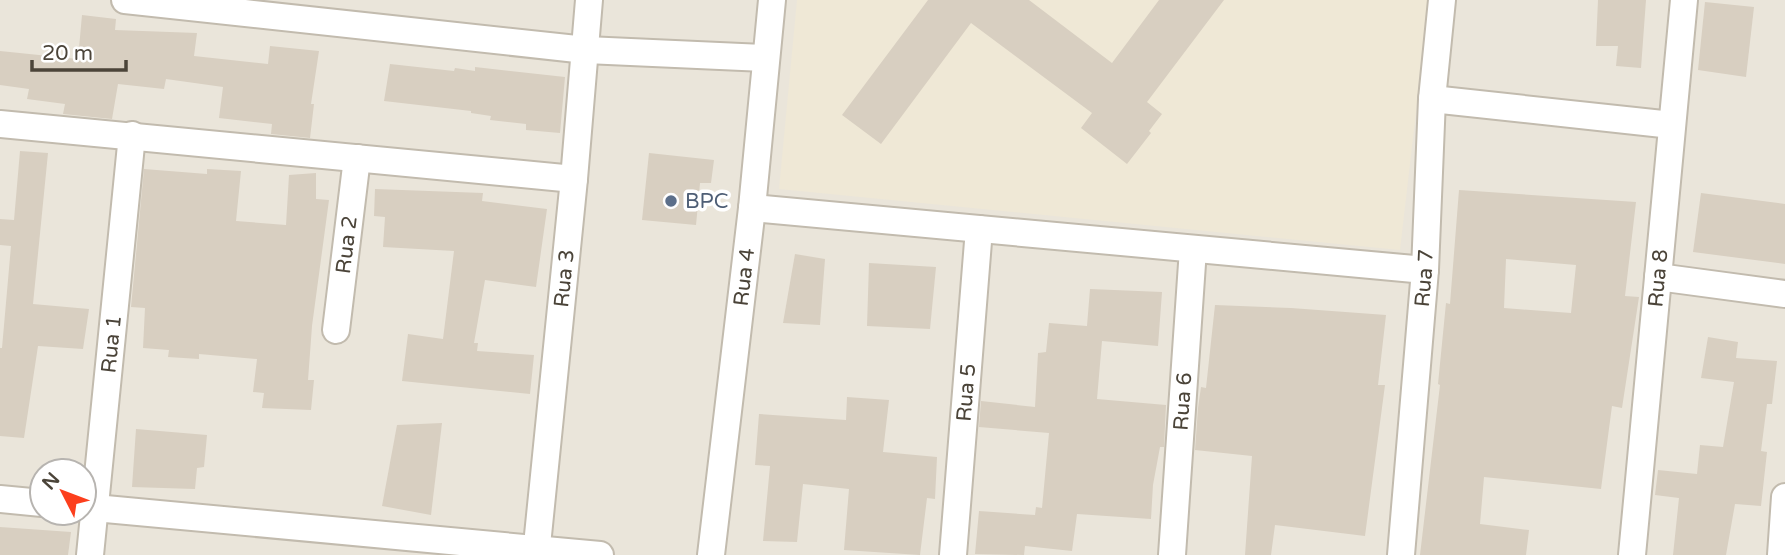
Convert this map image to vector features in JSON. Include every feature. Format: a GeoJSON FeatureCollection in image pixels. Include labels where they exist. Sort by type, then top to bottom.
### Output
{"type":"FeatureCollection","features":[{"type":"Feature","properties":{"kind":"street"},"geometry":{"type":"LineString","coordinates":[[125,0],[586,50],[766,58]]}},
{"type":"Feature","properties":{"kind":"street","name":"Rua 3"},"geometry":{"type":"LineString","coordinates":[[536,551],[574,180],[589,0]]}},
{"type":"Feature","properties":{"kind":"street","name":"Rua 4"},"geometry":{"type":"LineString","coordinates":[[711,555],[752,208],[766,58],[767,0]]}},
{"type":"Feature","properties":{"kind":"street","name":"Rua 7"},"geometry":{"type":"LineString","coordinates":[[1401,555],[1425,270],[1432,99],[1443,0]]}},
{"type":"Feature","properties":{"kind":"street","name":"Rua 8"},"geometry":{"type":"LineString","coordinates":[[1632,555],[1684,0]]}},
{"type":"Feature","properties":{"kind":"street"},"geometry":{"type":"LineString","coordinates":[[1432,99],[1672,125]]}},
{"type":"Feature","properties":{"kind":"street"},"geometry":{"type":"LineString","coordinates":[[0,124],[574,180]]}},
{"type":"Feature","properties":{"kind":"street","name":"Rua 1"},"geometry":{"type":"LineString","coordinates":[[95,457],[132,135]]}},
{"type":"Feature","properties":{"kind":"street","name":"Rua 2"},"geometry":{"type":"LineString","coordinates":[[336,330],[357,158]]}},
{"type":"Feature","properties":{"kind":"street"},"geometry":{"type":"LineString","coordinates":[[752,208],[1425,270]]}},
{"type":"Feature","properties":{"kind":"street","name":"Rua 5"},"geometry":{"type":"LineString","coordinates":[[953,555],[979,229]]}},
{"type":"Feature","properties":{"kind":"street","name":"Rua 6"},"geometry":{"type":"LineString","coordinates":[[1172,555],[1193,249]]}},
{"type":"Feature","properties":{"kind":"street"},"geometry":{"type":"LineString","coordinates":[[1658,277],[1785,294]]}},
{"type":"Feature","properties":{"kind":"street"},"geometry":{"type":"LineString","coordinates":[[1780,555],[1785,497]]}},
{"type":"Feature","properties":{"kind":"street"},"geometry":{"type":"LineString","coordinates":[[0,499],[28,502]]}},
{"type":"Feature","properties":{"kind":"street"},"geometry":{"type":"LineString","coordinates":[[98,508],[600,555]]}},
{"type":"Feature","properties":{"kind":"street","name":"Rua 1"},"geometry":{"type":"LineString","coordinates":[[89,527],[90,555]]}},
{"type":"Feature","properties":{"kind":"shaded area"},"geometry":{"type":"Polygon","coordinates":[[[0,0],[1785,0],[1785,555],[0,555],[0,0]]]}},
{"type":"Feature","properties":{"kind":"shaded area"},"geometry":{"type":"Polygon","coordinates":[[[797,0],[1429,0],[1400,250],[779,189],[797,0]]]}},
{"type":"Feature","properties":{"kind":"building"},"geometry":{"type":"Polygon","coordinates":[[[928,0],[1029,0],[1112,63],[1159,0],[1224,0],[1147,102],[1162,114],[1127,164],[1081,128],[1092,113],[971,23],[881,144],[842,115],[928,0]]]}},
{"type":"Feature","properties":{"kind":"building"},"geometry":{"type":"Polygon","coordinates":[[[1598,0],[1646,0],[1641,68],[1616,66],[1618,46],[1596,46],[1598,0]]]}},
{"type":"Feature","properties":{"kind":"building"},"geometry":{"type":"Polygon","coordinates":[[[1705,2],[1754,7],[1746,77],[1698,70],[1705,2]]]}},
{"type":"Feature","properties":{"kind":"building"},"geometry":{"type":"Polygon","coordinates":[[[82,15],[116,19],[115,30],[197,33],[194,56],[268,64],[270,46],[319,51],[311,104],[314,104],[310,138],[271,134],[272,124],[219,118],[223,87],[166,79],[164,89],[118,84],[112,119],[63,114],[65,104],[27,99],[29,89],[0,85],[0,51],[78,59],[82,15]]]}},
{"type":"Feature","properties":{"kind":"building"},"geometry":{"type":"Polygon","coordinates":[[[390,64],[454,71],[455,68],[475,71],[475,67],[565,77],[560,133],[526,130],[526,124],[490,120],[491,116],[471,111],[384,101],[390,64]]]}},
{"type":"Feature","properties":{"kind":"building"},"geometry":{"type":"Polygon","coordinates":[[[20,151],[48,153],[33,304],[89,309],[83,349],[38,346],[24,438],[0,436],[0,348],[11,246],[0,245],[0,219],[14,220],[20,151]]]}},
{"type":"Feature","properties":{"kind":"building","name":"BPC"},"geometry":{"type":"Polygon","coordinates":[[[649,153],[714,160],[711,183],[700,183],[696,225],[642,220],[649,153]]]}},
{"type":"Feature","properties":{"kind":"building"},"geometry":{"type":"Polygon","coordinates":[[[144,169],[207,174],[207,169],[241,171],[236,221],[286,225],[289,175],[316,173],[316,199],[329,200],[312,326],[308,380],[314,380],[311,410],[262,408],[264,393],[253,392],[257,359],[199,354],[199,359],[168,357],[169,350],[143,348],[145,308],[131,307],[144,169]]]}},
{"type":"Feature","properties":{"kind":"building"},"geometry":{"type":"Polygon","coordinates":[[[375,189],[483,193],[482,201],[547,209],[536,287],[485,280],[474,343],[478,343],[477,351],[534,355],[530,394],[402,381],[408,334],[443,339],[454,251],[383,247],[385,217],[374,216],[375,189]]]}},
{"type":"Feature","properties":{"kind":"building"},"geometry":{"type":"Polygon","coordinates":[[[1459,190],[1636,202],[1625,296],[1639,297],[1622,408],[1612,406],[1601,489],[1484,477],[1480,524],[1529,530],[1526,555],[1420,555],[1440,385],[1446,303],[1450,304],[1459,190]],[[1506,259],[1504,308],[1571,313],[1576,265],[1506,259]]]}},
{"type":"Feature","properties":{"kind":"building"},"geometry":{"type":"Polygon","coordinates":[[[1701,193],[1785,204],[1785,264],[1693,252],[1701,193]]]}},
{"type":"Feature","properties":{"kind":"building"},"geometry":{"type":"Polygon","coordinates":[[[795,254],[825,259],[820,325],[783,323],[795,254]]]}},
{"type":"Feature","properties":{"kind":"building"},"geometry":{"type":"Polygon","coordinates":[[[869,263],[936,267],[930,329],[867,326],[869,263]]]}},
{"type":"Feature","properties":{"kind":"building"},"geometry":{"type":"Polygon","coordinates":[[[1090,289],[1162,292],[1158,346],[1102,341],[1097,399],[1166,405],[1164,447],[1160,447],[1153,485],[1151,519],[1077,514],[1072,551],[1025,546],[1024,555],[975,554],[979,511],[1035,515],[1036,507],[1042,508],[1049,433],[979,427],[981,401],[1035,407],[1038,353],[1046,352],[1049,323],[1087,326],[1090,289]]]}},
{"type":"Feature","properties":{"kind":"building"},"geometry":{"type":"Polygon","coordinates":[[[1215,305],[1386,315],[1378,385],[1385,385],[1365,536],[1275,525],[1271,555],[1245,555],[1252,456],[1195,450],[1198,408],[1201,387],[1206,388],[1215,305]]]}},
{"type":"Feature","properties":{"kind":"building"},"geometry":{"type":"Polygon","coordinates":[[[1708,337],[1738,342],[1736,358],[1777,361],[1772,404],[1767,404],[1761,451],[1767,452],[1761,506],[1735,504],[1726,555],[1673,555],[1679,498],[1655,495],[1658,470],[1697,474],[1700,445],[1723,447],[1734,382],[1701,378],[1708,337]]]}},
{"type":"Feature","properties":{"kind":"building"},"geometry":{"type":"Polygon","coordinates":[[[847,397],[889,400],[883,452],[937,457],[935,499],[927,498],[920,555],[844,550],[849,489],[803,484],[797,542],[763,541],[770,466],[755,465],[759,414],[846,420],[847,397]]]}},
{"type":"Feature","properties":{"kind":"building"},"geometry":{"type":"Polygon","coordinates":[[[442,423],[431,515],[382,506],[397,425],[442,423]]]}},
{"type":"Feature","properties":{"kind":"building"},"geometry":{"type":"Polygon","coordinates":[[[136,429],[207,435],[204,467],[197,468],[195,489],[132,487],[136,429]]]}},
{"type":"Feature","properties":{"kind":"building"},"geometry":{"type":"Polygon","coordinates":[[[0,527],[71,532],[68,555],[0,555],[0,527]]]}},
{"type":"Feature","properties":{"kind":"place","name":"BPC"},"geometry":{"type":"Point","coordinates":[671,201]}}]}
